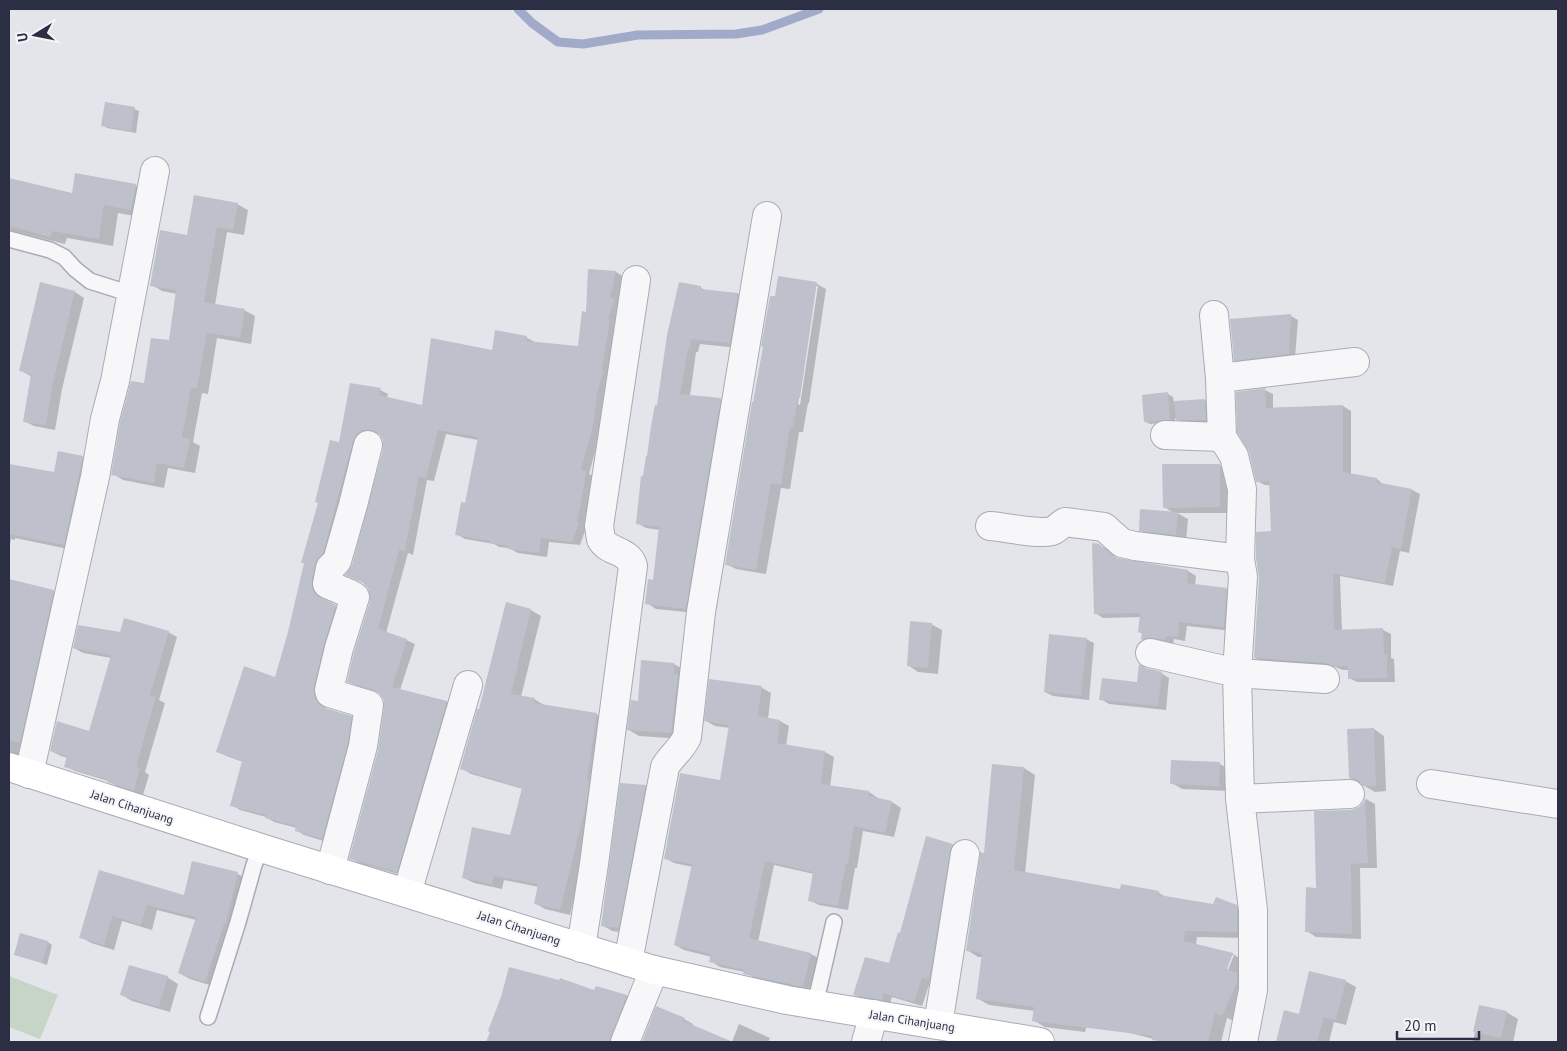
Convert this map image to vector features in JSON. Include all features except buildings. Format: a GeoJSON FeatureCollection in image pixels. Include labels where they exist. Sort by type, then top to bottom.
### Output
{"type":"FeatureCollection","features":[{"type":"Feature","properties":{"kind":"main road","name":"Jalan Cihanjuang"},"geometry":{"type":"LineString","coordinates":[[19,770],[330,870],[654,970],[787,1000],[1040,1042]]}},
{"type":"Feature","properties":{"kind":"street"},"geometry":{"type":"LineString","coordinates":[[19,770],[95,477],[155,171]]}},
{"type":"Feature","properties":{"kind":"street"},"geometry":{"type":"LineString","coordinates":[[628,962],[665,767],[669,760],[683,747],[687,737],[701,612],[712,556],[723,476],[767,216]]}},
{"type":"Feature","properties":{"kind":"street"},"geometry":{"type":"LineString","coordinates":[[572,945],[594,864],[633,566],[631,559],[606,545],[601,539],[599,526],[636,280]]}},
{"type":"Feature","properties":{"kind":"street"},"geometry":{"type":"LineString","coordinates":[[1214,315],[1220,378],[1222,437],[1234,456],[1242,489],[1240,559],[1243,577],[1237,673],[1240,799],[1253,910],[1253,990],[1243,1042]]}},
{"type":"Feature","properties":{"kind":"street"},"geometry":{"type":"LineString","coordinates":[[1220,378],[1355,362]]}},
{"type":"Feature","properties":{"kind":"street"},"geometry":{"type":"LineString","coordinates":[[1165,435],[1222,437]]}},
{"type":"Feature","properties":{"kind":"street"},"geometry":{"type":"LineString","coordinates":[[330,870],[364,746],[369,705],[330,693],[329,690],[339,648],[355,598],[326,584],[330,568],[337,561],[340,552],[368,445]]}},
{"type":"Feature","properties":{"kind":"street"},"geometry":{"type":"LineString","coordinates":[[990,526],[1052,531],[1065,522],[1104,527],[1122,543],[1240,559]]}},
{"type":"Feature","properties":{"kind":"street"},"geometry":{"type":"LineString","coordinates":[[1150,653],[1237,673],[1325,679]]}},
{"type":"Feature","properties":{"kind":"street"},"geometry":{"type":"LineString","coordinates":[[407,893],[468,685]]}},
{"type":"Feature","properties":{"kind":"street"},"geometry":{"type":"LineString","coordinates":[[572,945],[590,770]]}},
{"type":"Feature","properties":{"kind":"street"},"geometry":{"type":"LineString","coordinates":[[1431,784],[1558,804]]}},
{"type":"Feature","properties":{"kind":"street"},"geometry":{"type":"LineString","coordinates":[[1240,799],[1350,794]]}},
{"type":"Feature","properties":{"kind":"street"},"geometry":{"type":"LineString","coordinates":[[938,1025],[964,854]]}},
{"type":"Feature","properties":{"kind":"street"},"geometry":{"type":"LineString","coordinates":[[626,1042],[654,970]]}},
{"type":"Feature","properties":{"kind":"street"},"geometry":{"type":"LineString","coordinates":[[866,1042],[874,1014]]}},
{"type":"Feature","properties":{"kind":"lane"},"geometry":{"type":"LineString","coordinates":[[9,239],[50,250],[64,257],[90,281],[131,294]]}},
{"type":"Feature","properties":{"kind":"lane"},"geometry":{"type":"LineString","coordinates":[[208,1017],[254,865],[261,848]]}},
{"type":"Feature","properties":{"kind":"lane"},"geometry":{"type":"LineString","coordinates":[[815,1005],[834,922]]}},
{"type":"Feature","properties":{"kind":"green space"},"geometry":{"type":"Polygon","coordinates":[[[9,976],[58,995],[40,1039],[9,1027],[9,976]]]}},
{"type":"Feature","properties":{"kind":"waterway"},"geometry":{"type":"LineString","coordinates":[[518,9],[532,23],[558,42],[583,44],[638,35],[736,34],[762,30],[819,9]]}}]}
